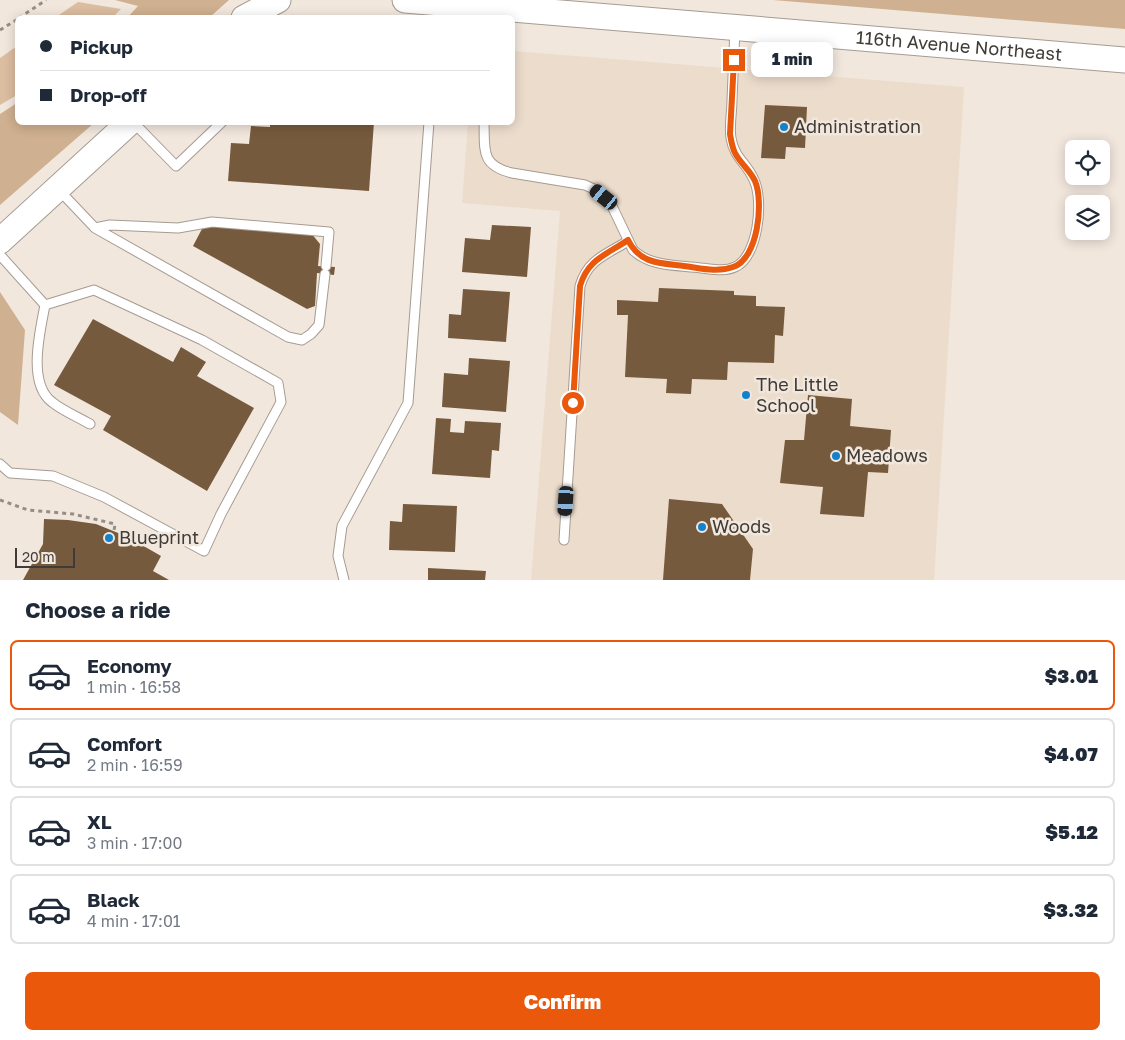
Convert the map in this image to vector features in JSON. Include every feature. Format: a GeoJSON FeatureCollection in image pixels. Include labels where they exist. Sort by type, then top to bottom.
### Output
{"type":"FeatureCollection","features":[{"type":"Feature","properties":{"kind":"street"},"geometry":{"type":"LineString","coordinates":[[250,15],[278,0]]}},
{"type":"Feature","properties":{"kind":"street","name":"116th Avenue Northeast"},"geometry":{"type":"LineString","coordinates":[[406,0],[438,6],[492,12],[736,28],[1125,60]]}},
{"type":"Feature","properties":{"kind":"street"},"geometry":{"type":"LineString","coordinates":[[0,241],[129,125]]}},
{"type":"Feature","properties":{"kind":"lane"},"geometry":{"type":"LineString","coordinates":[[484,125],[486,158],[491,164],[503,171],[585,185],[596,190],[612,206],[633,250],[639,255],[653,262],[720,270],[735,267],[742,262],[750,250],[758,222],[760,203],[758,192],[749,172],[734,152],[730,134],[736,28]]}},
{"type":"Feature","properties":{"kind":"lane"},"geometry":{"type":"LineString","coordinates":[[135,125],[176,166],[219,125]]}},
{"type":"Feature","properties":{"kind":"lane"},"geometry":{"type":"LineString","coordinates":[[344,580],[338,556],[342,526],[408,403],[429,125]]}},
{"type":"Feature","properties":{"kind":"lane"},"geometry":{"type":"LineString","coordinates":[[58,189],[95,228],[288,337],[302,340],[319,325],[329,232],[212,222],[178,228],[110,225],[95,228]]}},
{"type":"Feature","properties":{"kind":"lane"},"geometry":{"type":"LineString","coordinates":[[564,540],[580,286],[589,265],[628,240]]}},
{"type":"Feature","properties":{"kind":"lane"},"geometry":{"type":"LineString","coordinates":[[0,256],[45,305]]}},
{"type":"Feature","properties":{"kind":"lane"},"geometry":{"type":"LineString","coordinates":[[0,464],[10,473],[53,476],[104,496],[204,551],[221,514],[281,402],[278,383],[202,340],[94,290],[45,305]]}},
{"type":"Feature","properties":{"kind":"lane"},"geometry":{"type":"LineString","coordinates":[[45,305],[37,365],[38,380],[43,392],[51,402],[90,424]]}},
{"type":"Feature","properties":{"kind":"path"},"geometry":{"type":"LineString","coordinates":[[23,15],[46,0]]}},
{"type":"Feature","properties":{"kind":"path"},"geometry":{"type":"LineString","coordinates":[[0,30],[15,20]]}},
{"type":"Feature","properties":{"kind":"path"},"geometry":{"type":"LineString","coordinates":[[0,500],[28,510],[73,514],[115,524],[114,531]]}},
{"type":"Feature","properties":{"kind":"shaded area"},"geometry":{"type":"Polygon","coordinates":[[[115,0],[229,0],[212,15],[130,15],[138,6],[115,0]]]}},
{"type":"Feature","properties":{"kind":"shaded area"},"geometry":{"type":"Polygon","coordinates":[[[773,0],[1125,0],[1125,29],[773,0]]]}},
{"type":"Feature","properties":{"kind":"shaded area"},"geometry":{"type":"Polygon","coordinates":[[[78,2],[121,9],[115,15],[59,15],[78,2]]]}},
{"type":"Feature","properties":{"kind":"shaded area"},"geometry":{"type":"Polygon","coordinates":[[[15,47],[15,96],[0,105],[0,58],[15,47]]]}},
{"type":"Feature","properties":{"kind":"shaded area","name":"The Little School"},"geometry":{"type":"Polygon","coordinates":[[[515,51],[964,87],[934,580],[531,580],[560,211],[462,203],[468,125],[515,125],[515,51]]]}},
{"type":"Feature","properties":{"kind":"shaded area"},"geometry":{"type":"Polygon","coordinates":[[[15,104],[15,125],[92,125],[0,205],[0,114],[15,104]]]}},
{"type":"Feature","properties":{"kind":"shaded area"},"geometry":{"type":"Polygon","coordinates":[[[0,292],[25,330],[18,425],[0,412],[0,292]]]}},
{"type":"Feature","properties":{"kind":"building","name":"Administration"},"geometry":{"type":"Polygon","coordinates":[[[765,105],[807,107],[805,148],[786,147],[785,159],[761,158],[765,105]]]}},
{"type":"Feature","properties":{"kind":"building"},"geometry":{"type":"Polygon","coordinates":[[[270,125],[374,125],[369,191],[228,181],[231,143],[249,144],[251,126],[270,127],[270,125]]]}},
{"type":"Feature","properties":{"kind":"building"},"geometry":{"type":"Polygon","coordinates":[[[204,225],[311,233],[320,244],[318,266],[335,267],[334,275],[317,273],[315,306],[307,309],[193,246],[204,225]]]}},
{"type":"Feature","properties":{"kind":"building"},"geometry":{"type":"Polygon","coordinates":[[[492,225],[531,227],[527,277],[462,272],[465,238],[490,240],[492,225]]]}},
{"type":"Feature","properties":{"kind":"building"},"geometry":{"type":"Polygon","coordinates":[[[659,288],[734,291],[734,295],[756,296],[756,306],[785,307],[783,336],[775,335],[774,363],[728,362],[727,380],[692,379],[691,394],[666,393],[667,379],[625,377],[628,315],[617,315],[617,300],[658,302],[659,288]]]}},
{"type":"Feature","properties":{"kind":"building"},"geometry":{"type":"Polygon","coordinates":[[[463,289],[510,292],[506,342],[448,338],[449,314],[461,315],[463,289]]]}},
{"type":"Feature","properties":{"kind":"building"},"geometry":{"type":"Polygon","coordinates":[[[93,319],[173,362],[181,347],[206,362],[197,376],[254,408],[207,491],[103,430],[111,416],[54,385],[93,319]]]}},
{"type":"Feature","properties":{"kind":"building"},"geometry":{"type":"Polygon","coordinates":[[[469,358],[510,361],[506,412],[442,407],[444,373],[468,375],[469,358]]]}},
{"type":"Feature","properties":{"kind":"building","name":"Meadows"},"geometry":{"type":"Polygon","coordinates":[[[808,395],[852,399],[850,426],[891,430],[888,473],[868,472],[864,517],[820,514],[823,487],[780,483],[785,440],[804,440],[808,395]]]}},
{"type":"Feature","properties":{"kind":"building"},"geometry":{"type":"Polygon","coordinates":[[[436,418],[451,419],[450,432],[464,433],[465,421],[501,423],[499,451],[492,450],[490,478],[432,474],[436,418]]]}},
{"type":"Feature","properties":{"kind":"building","name":"Woods"},"geometry":{"type":"Polygon","coordinates":[[[669,499],[722,504],[753,549],[750,580],[663,580],[669,499]]]}},
{"type":"Feature","properties":{"kind":"building"},"geometry":{"type":"Polygon","coordinates":[[[403,504],[457,506],[455,552],[389,550],[390,521],[402,522],[403,504]]]}},
{"type":"Feature","properties":{"kind":"building"},"geometry":{"type":"Polygon","coordinates":[[[44,519],[96,524],[128,537],[161,556],[153,571],[169,580],[23,580],[43,544],[44,519]]]}},
{"type":"Feature","properties":{"kind":"building"},"geometry":{"type":"Polygon","coordinates":[[[428,568],[486,571],[485,580],[428,580],[428,568]]]}},
{"type":"Feature","properties":{"kind":"place","name":"Administration"},"geometry":{"type":"Point","coordinates":[784,127]}},
{"type":"Feature","properties":{"kind":"place","name":"The Little School"},"geometry":{"type":"Point","coordinates":[746,395]}},
{"type":"Feature","properties":{"kind":"place","name":"Meadows"},"geometry":{"type":"Point","coordinates":[836,456]}},
{"type":"Feature","properties":{"kind":"place","name":"Woods"},"geometry":{"type":"Point","coordinates":[702,527]}},
{"type":"Feature","properties":{"kind":"place","name":"Blueprint"},"geometry":{"type":"Point","coordinates":[109,538]}},
{"type":"Feature","properties":{"kind":"route"},"geometry":{"type":"LineString","coordinates":[[573,403],[580,286],[589,265],[628,240],[633,250],[653,262],[720,270],[735,267],[742,262],[750,250],[758,222],[760,203],[754,180],[734,152],[730,134],[734,60]]}}]}
